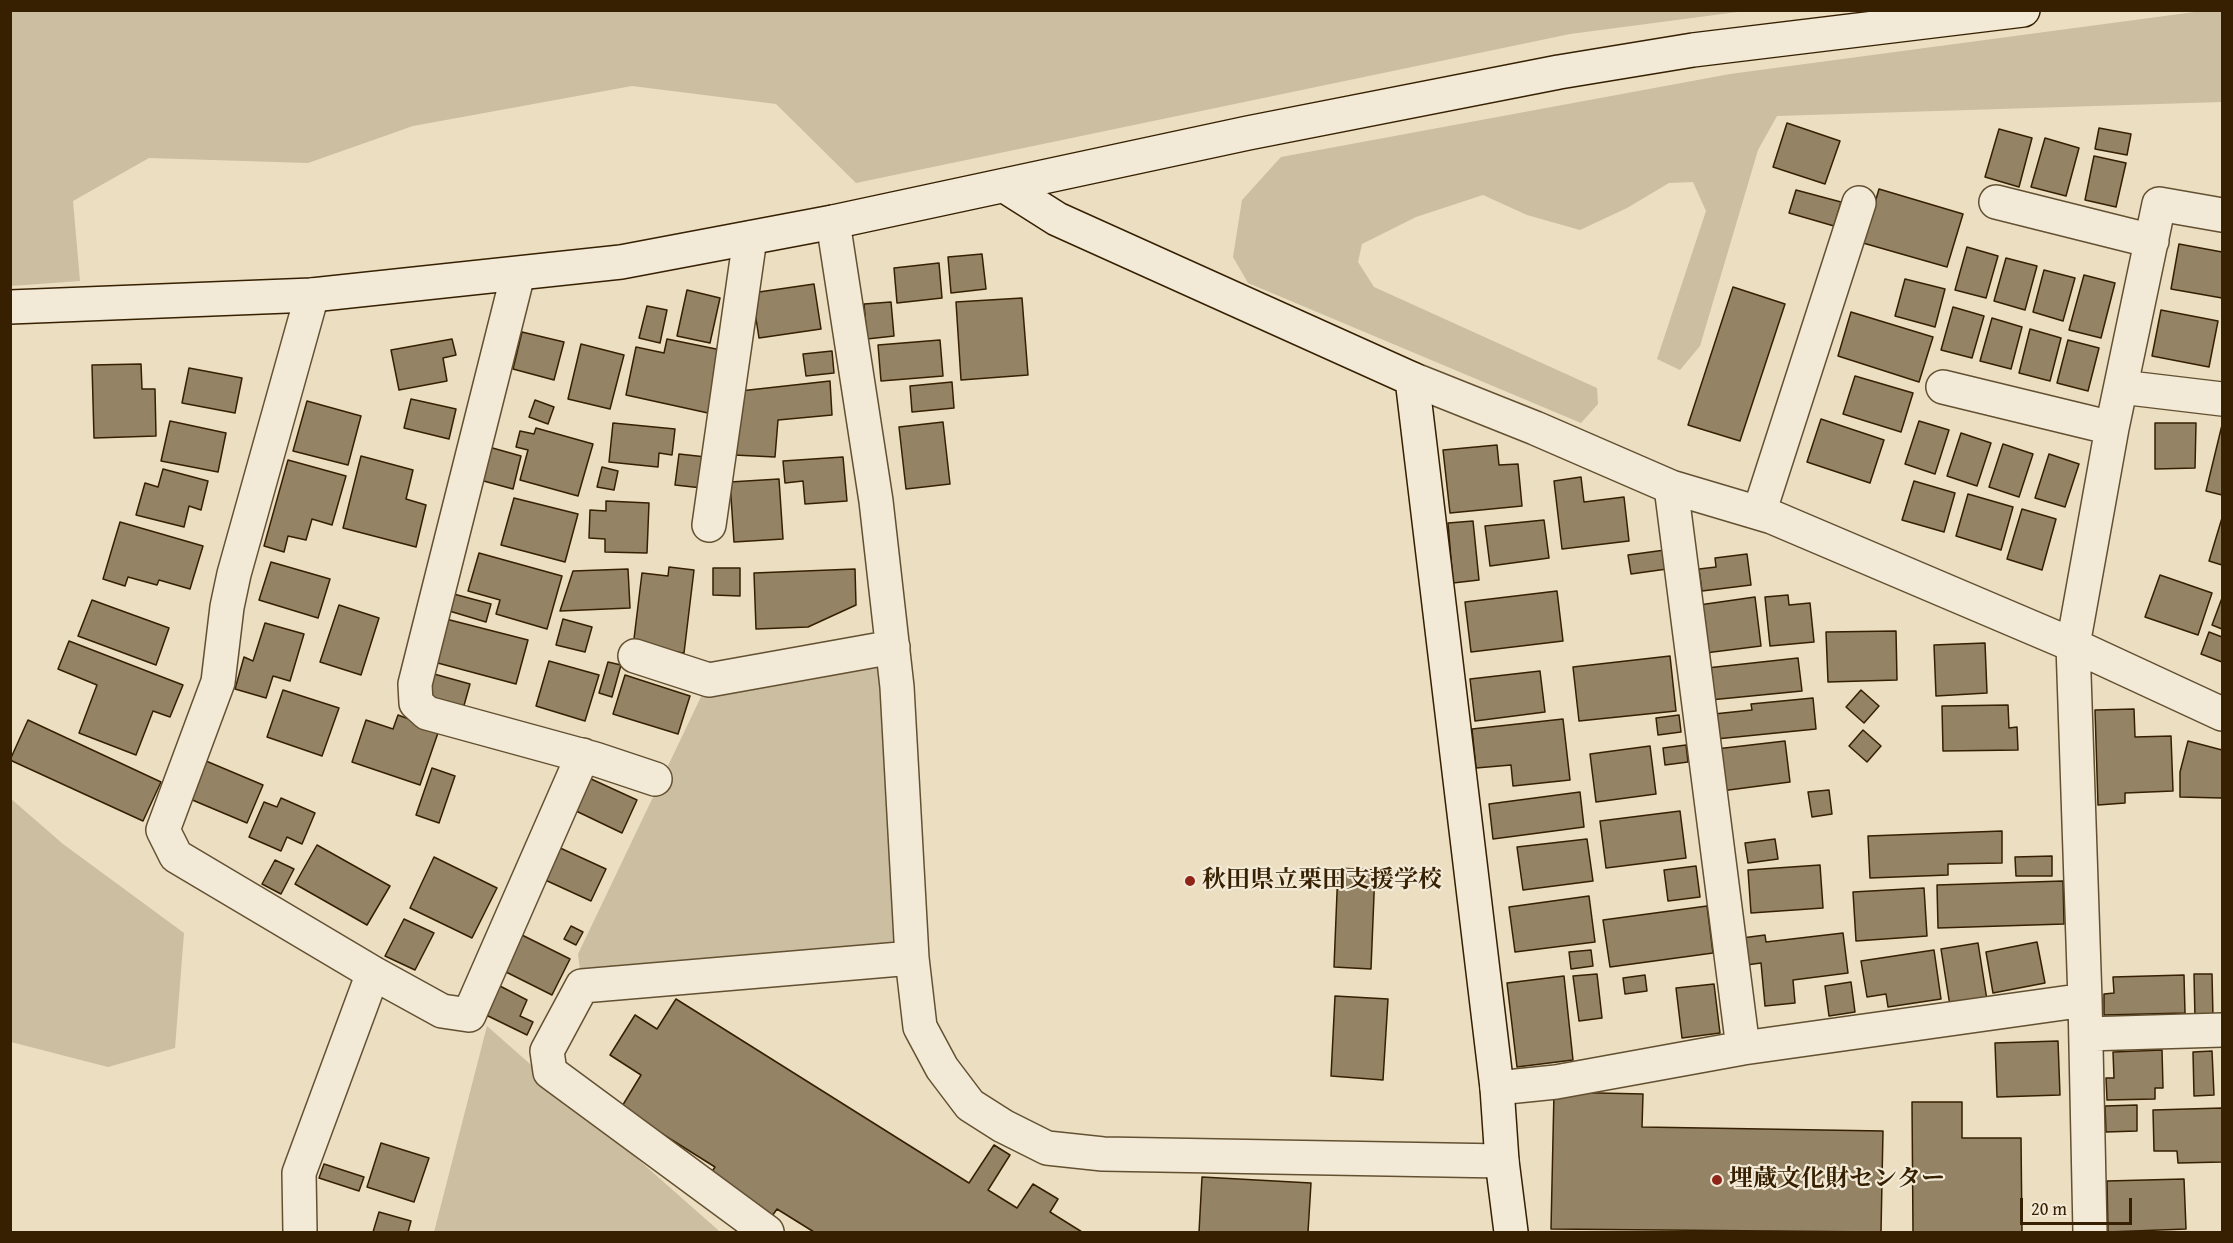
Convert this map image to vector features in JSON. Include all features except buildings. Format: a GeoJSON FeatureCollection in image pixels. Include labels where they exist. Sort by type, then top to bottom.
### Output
{"type":"FeatureCollection","features":[{"type":"Feature","properties":{"kind":"street"},"geometry":{"type":"LineString","coordinates":[[10,307],[312,295],[621,262],[833,222],[1260,131],[1559,72],[1693,50],[2023,10]]}},
{"type":"Feature","properties":{"kind":"street"},"geometry":{"type":"LineString","coordinates":[[1005,186],[1057,219],[1412,380],[1535,428],[1671,487],[1759,513],[2073,645],[2223,714]]}},
{"type":"Feature","properties":{"kind":"street"},"geometry":{"type":"LineString","coordinates":[[1996,202],[2151,241]]}},
{"type":"Feature","properties":{"kind":"street"},"geometry":{"type":"LineString","coordinates":[[1759,513],[1859,203]]}},
{"type":"Feature","properties":{"kind":"street"},"geometry":{"type":"LineString","coordinates":[[2090,1233],[2073,645],[2112,428],[2159,204],[2223,215]]}},
{"type":"Feature","properties":{"kind":"street"},"geometry":{"type":"LineString","coordinates":[[833,222],[876,501],[893,647],[912,958],[920,1027],[942,1068],[970,1105],[1003,1126],[1047,1148],[1103,1154],[1502,1161]]}},
{"type":"Feature","properties":{"kind":"street"},"geometry":{"type":"LineString","coordinates":[[709,525],[750,237]]}},
{"type":"Feature","properties":{"kind":"street"},"geometry":{"type":"LineString","coordinates":[[518,274],[415,684],[416,702],[427,713],[583,755],[655,779]]}},
{"type":"Feature","properties":{"kind":"street"},"geometry":{"type":"LineString","coordinates":[[312,295],[234,574],[227,607],[218,682],[163,830],[176,856],[373,973],[442,1011],[469,1015],[583,755]]}},
{"type":"Feature","properties":{"kind":"street"},"geometry":{"type":"LineString","coordinates":[[1412,380],[1497,1088],[1502,1161],[1511,1233]]}},
{"type":"Feature","properties":{"kind":"street"},"geometry":{"type":"LineString","coordinates":[[1943,387],[2112,428]]}},
{"type":"Feature","properties":{"kind":"street"},"geometry":{"type":"LineString","coordinates":[[2121,387],[2223,399]]}},
{"type":"Feature","properties":{"kind":"street"},"geometry":{"type":"LineString","coordinates":[[1671,487],[1743,1048]]}},
{"type":"Feature","properties":{"kind":"street"},"geometry":{"type":"LineString","coordinates":[[635,656],[710,680],[893,647]]}},
{"type":"Feature","properties":{"kind":"street"},"geometry":{"type":"LineString","coordinates":[[767,1233],[550,1072],[547,1051],[582,986],[912,958]]}},
{"type":"Feature","properties":{"kind":"street"},"geometry":{"type":"LineString","coordinates":[[300,1233],[299,1173],[373,973]]}},
{"type":"Feature","properties":{"kind":"street"},"geometry":{"type":"LineString","coordinates":[[1497,1088],[1556,1082],[1743,1048],[2085,1000]]}},
{"type":"Feature","properties":{"kind":"street"},"geometry":{"type":"LineString","coordinates":[[2086,1034],[2223,1030]]}},
{"type":"Feature","properties":{"kind":"shaded area"},"geometry":{"type":"Polygon","coordinates":[[[11,10],[1745,11],[1570,34],[856,183],[776,104],[632,86],[413,126],[308,163],[149,158],[73,201],[80,281],[11,286],[11,10]]]}},
{"type":"Feature","properties":{"kind":"shaded area"},"geometry":{"type":"Polygon","coordinates":[[[2202,11],[2222,11],[2222,102],[1777,116],[1758,150],[1700,346],[1680,370],[1657,359],[1706,211],[1693,182],[1669,183],[1627,208],[1580,230],[1527,215],[1483,195],[1416,217],[1362,244],[1358,262],[1374,287],[1597,388],[1598,404],[1581,423],[1248,283],[1233,257],[1242,200],[1281,157],[1730,74],[2202,11]]]}},
{"type":"Feature","properties":{"kind":"shaded area"},"geometry":{"type":"Polygon","coordinates":[[[893,647],[912,958],[582,986],[578,954],[709,680],[893,647]]]}},
{"type":"Feature","properties":{"kind":"shaded area"},"geometry":{"type":"Polygon","coordinates":[[[10,798],[63,844],[184,933],[175,1048],[108,1067],[11,1042],[10,798]]]}},
{"type":"Feature","properties":{"kind":"shaded area"},"geometry":{"type":"Polygon","coordinates":[[[487,1026],[718,1230],[719,1232],[434,1232],[487,1026]]]}},
{"type":"Feature","properties":{"kind":"place","name":"秋田県立栗田支援学校"},"geometry":{"type":"Point","coordinates":[1190,881]}},
{"type":"Feature","properties":{"kind":"place","name":"埋蔵文化財センター"},"geometry":{"type":"Point","coordinates":[1717,1180]}}]}
